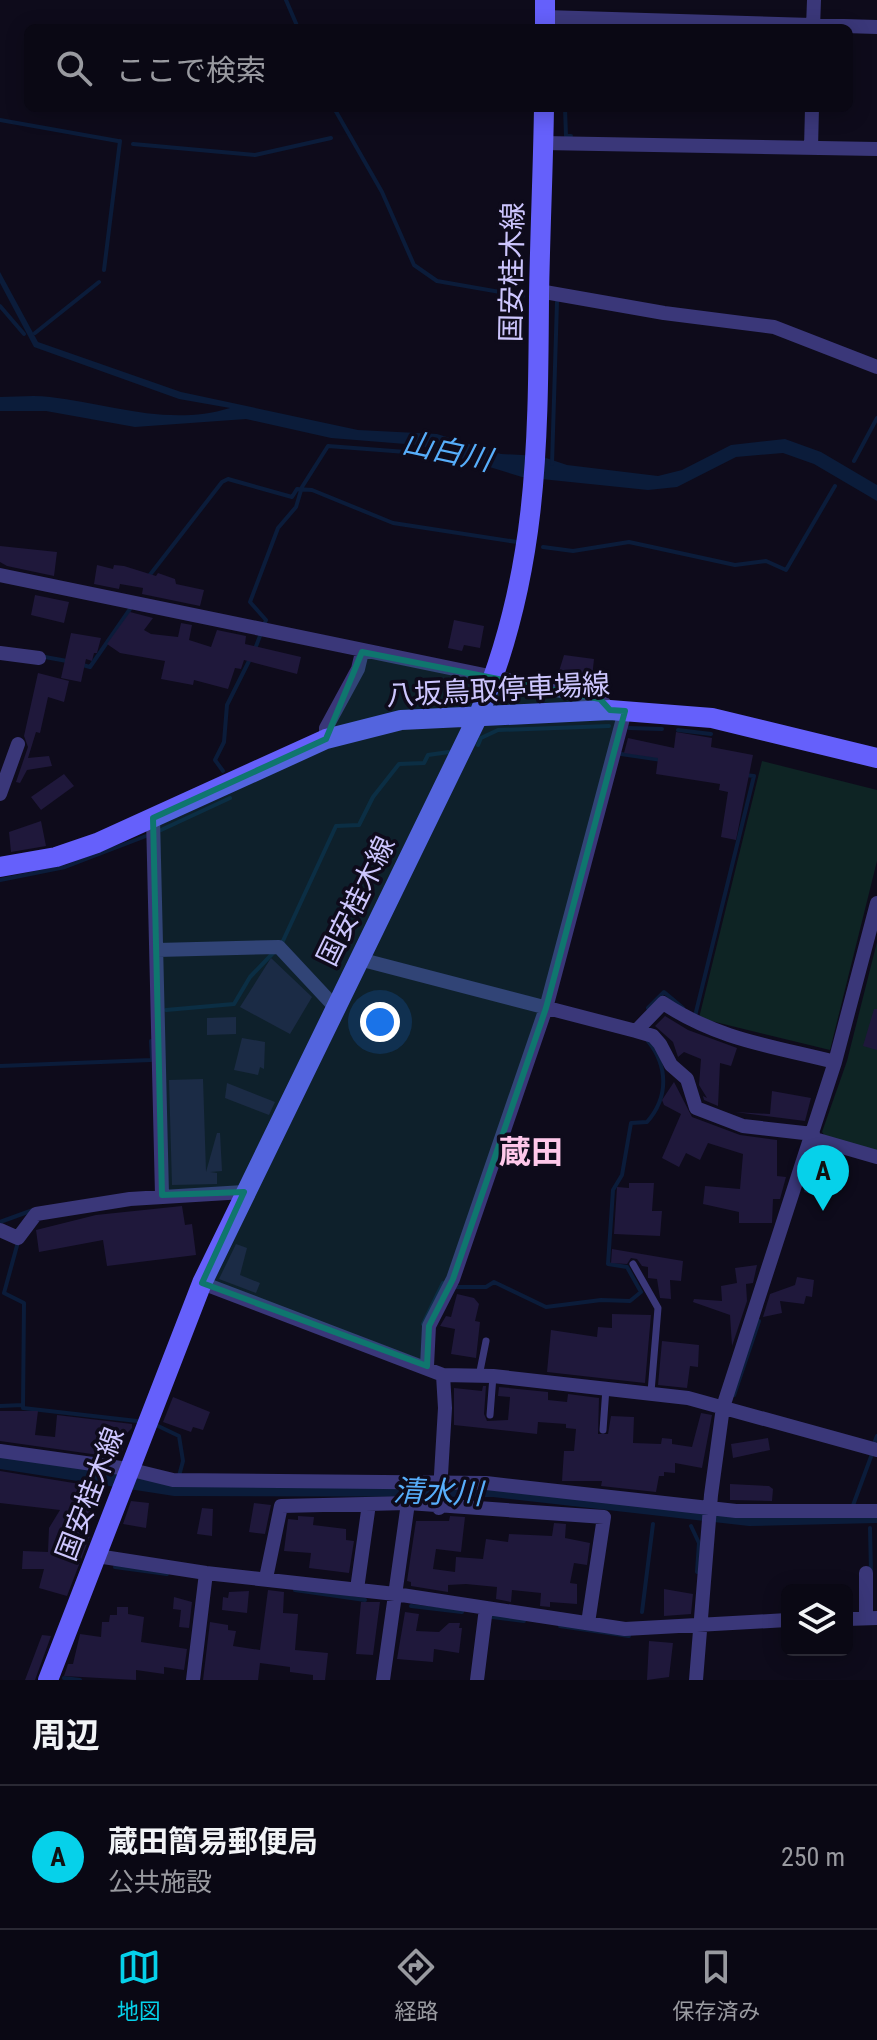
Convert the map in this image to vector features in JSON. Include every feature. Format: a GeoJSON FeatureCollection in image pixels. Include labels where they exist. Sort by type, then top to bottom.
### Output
{"type":"FeatureCollection","features":[{"type":"Feature","properties":{"kind":"main road","name":"国安桂木線"},"geometry":{"type":"LineString","coordinates":[[48,1680],[202,1283],[494,679],[526,559],[535,487],[544,112]]}},
{"type":"Feature","properties":{"kind":"main road","name":"八坂鳥取停車場線"},"geometry":{"type":"LineString","coordinates":[[0,867],[56,857],[153,818],[326,739],[401,720],[479,714],[618,711],[712,718],[877,758]]}},
{"type":"Feature","properties":{"kind":"street"},"geometry":{"type":"LineString","coordinates":[[813,24],[814,0]]}},
{"type":"Feature","properties":{"kind":"street"},"geometry":{"type":"LineString","coordinates":[[545,15],[746,24]]}},
{"type":"Feature","properties":{"kind":"street"},"geometry":{"type":"LineString","coordinates":[[853,27],[877,27]]}},
{"type":"Feature","properties":{"kind":"street"},"geometry":{"type":"LineString","coordinates":[[811,148],[812,112]]}},
{"type":"Feature","properties":{"kind":"street"},"geometry":{"type":"LineString","coordinates":[[543,143],[877,149]]}},
{"type":"Feature","properties":{"kind":"street"},"geometry":{"type":"LineString","coordinates":[[539,291],[664,313],[774,327],[877,367]]}},
{"type":"Feature","properties":{"kind":"street"},"geometry":{"type":"LineString","coordinates":[[0,575],[600,699],[618,711],[546,1008],[453,1279],[433,1313],[427,1366]]}},
{"type":"Feature","properties":{"kind":"street"},"geometry":{"type":"LineString","coordinates":[[326,739],[326,728],[358,669],[362,652]]}},
{"type":"Feature","properties":{"kind":"street"},"geometry":{"type":"LineString","coordinates":[[0,653],[39,658]]}},
{"type":"Feature","properties":{"kind":"street"},"geometry":{"type":"LineString","coordinates":[[0,794],[18,744]]}},
{"type":"Feature","properties":{"kind":"street"},"geometry":{"type":"LineString","coordinates":[[153,818],[162,1195]]}},
{"type":"Feature","properties":{"kind":"street"},"geometry":{"type":"LineString","coordinates":[[696,1680],[710,1509],[723,1407],[835,1062],[877,903]]}},
{"type":"Feature","properties":{"kind":"street"},"geometry":{"type":"LineString","coordinates":[[157,950],[279,947],[335,1007]]}},
{"type":"Feature","properties":{"kind":"street"},"geometry":{"type":"LineString","coordinates":[[359,959],[653,1036],[671,1065],[687,1079],[696,1108],[743,1126],[812,1136],[877,1157]]}},
{"type":"Feature","properties":{"kind":"street"},"geometry":{"type":"LineString","coordinates":[[636,1031],[663,1003],[696,1025],[718,1034],[835,1062]]}},
{"type":"Feature","properties":{"kind":"street"},"geometry":{"type":"LineString","coordinates":[[0,1230],[18,1238],[36,1214],[162,1195],[244,1192]]}},
{"type":"Feature","properties":{"kind":"street"},"geometry":{"type":"LineString","coordinates":[[202,1283],[427,1366],[443,1375],[486,1376],[651,1392],[723,1407],[877,1450]]}},
{"type":"Feature","properties":{"kind":"street"},"geometry":{"type":"LineString","coordinates":[[439,1508],[445,1408],[443,1375]]}},
{"type":"Feature","properties":{"kind":"street"},"geometry":{"type":"LineString","coordinates":[[0,1451],[125,1478],[440,1482],[529,1488],[710,1509],[783,1513],[877,1511]]}},
{"type":"Feature","properties":{"kind":"street"},"geometry":{"type":"LineString","coordinates":[[383,1680],[408,1503]]}},
{"type":"Feature","properties":{"kind":"street"},"geometry":{"type":"LineString","coordinates":[[266,1578],[281,1506],[408,1503],[439,1508],[604,1517],[588,1623]]}},
{"type":"Feature","properties":{"kind":"street"},"geometry":{"type":"LineString","coordinates":[[357,1589],[369,1504]]}},
{"type":"Feature","properties":{"kind":"street"},"geometry":{"type":"LineString","coordinates":[[97,1556],[206,1573],[395,1594],[625,1629],[700,1622],[781,1620]]}},
{"type":"Feature","properties":{"kind":"street"},"geometry":{"type":"LineString","coordinates":[[193,1680],[206,1573]]}},
{"type":"Feature","properties":{"kind":"street"},"geometry":{"type":"LineString","coordinates":[[866,1573],[871,1618]]}},
{"type":"Feature","properties":{"kind":"street"},"geometry":{"type":"LineString","coordinates":[[477,1680],[486,1608]]}},
{"type":"Feature","properties":{"kind":"lane"},"geometry":{"type":"LineString","coordinates":[[633,1264],[658,1308],[651,1392]]}},
{"type":"Feature","properties":{"kind":"lane"},"geometry":{"type":"LineString","coordinates":[[486,1341],[490,1415]]}},
{"type":"Feature","properties":{"kind":"lane"},"geometry":{"type":"LineString","coordinates":[[603,1430],[606,1388]]}},
{"type":"Feature","properties":{"kind":"highlighted area"},"geometry":{"type":"Polygon","coordinates":[[[362,652],[600,699],[610,710],[625,711],[546,1008],[453,1279],[429,1326],[427,1366],[202,1283],[244,1192],[162,1195],[153,818],[326,739],[362,652]]]}},
{"type":"Feature","properties":{"kind":"green space"},"geometry":{"type":"Polygon","coordinates":[[[762,761],[877,790],[877,861],[830,1050],[699,1018],[762,761]]]}},
{"type":"Feature","properties":{"kind":"green space"},"geometry":{"type":"Polygon","coordinates":[[[877,942],[877,1151],[825,1136],[822,1132],[847,1061],[877,942]]]}},
{"type":"Feature","properties":{"kind":"water","name":"山白川"},"geometry":{"type":"Polygon","coordinates":[[[0,272],[38,342],[181,392],[358,430],[437,434],[501,454],[540,456],[567,465],[658,476],[682,470],[731,445],[785,439],[821,452],[877,485],[877,501],[814,464],[783,453],[736,457],[677,487],[648,490],[522,477],[418,445],[331,438],[246,419],[135,427],[46,411],[0,411],[0,397],[31,396],[162,415],[207,413],[230,408],[179,399],[34,347],[0,283],[0,272]]]}},
{"type":"Feature","properties":{"kind":"water","name":"清水川"},"geometry":{"type":"Polygon","coordinates":[[[0,1455],[117,1474],[466,1485],[877,1515],[877,1523],[749,1526],[493,1497],[174,1496],[0,1469],[0,1455]]]}},
{"type":"Feature","properties":{"kind":"building"},"geometry":{"type":"Polygon","coordinates":[[[0,546],[57,552],[54,576],[7,566],[0,562],[0,546]]]}},
{"type":"Feature","properties":{"kind":"building"},"geometry":{"type":"Polygon","coordinates":[[[97,565],[113,569],[114,565],[124,566],[156,576],[158,573],[175,579],[176,584],[204,590],[200,606],[142,594],[143,588],[120,584],[119,589],[94,584],[97,565]]]}},
{"type":"Feature","properties":{"kind":"building"},"geometry":{"type":"Polygon","coordinates":[[[35,595],[69,602],[64,623],[31,615],[35,595]]]}},
{"type":"Feature","properties":{"kind":"building"},"geometry":{"type":"Polygon","coordinates":[[[130,612],[153,618],[144,630],[151,634],[178,637],[181,623],[192,625],[189,640],[211,647],[217,630],[246,636],[245,644],[301,657],[297,674],[244,660],[241,669],[235,668],[228,689],[194,680],[193,685],[161,679],[165,661],[120,653],[107,644],[130,612]]]}},
{"type":"Feature","properties":{"kind":"building"},"geometry":{"type":"Polygon","coordinates":[[[454,620],[484,626],[480,648],[464,645],[462,651],[448,648],[454,620]]]}},
{"type":"Feature","properties":{"kind":"building"},"geometry":{"type":"Polygon","coordinates":[[[71,633],[101,638],[92,661],[86,659],[81,682],[61,678],[71,633]]]}},
{"type":"Feature","properties":{"kind":"building"},"geometry":{"type":"Polygon","coordinates":[[[564,655],[594,659],[591,687],[557,678],[564,655]]]}},
{"type":"Feature","properties":{"kind":"building"},"geometry":{"type":"Polygon","coordinates":[[[38,673],[69,681],[64,702],[48,697],[40,733],[36,732],[28,758],[49,756],[52,766],[27,770],[20,783],[16,782],[28,747],[24,736],[38,673]]]}},
{"type":"Feature","properties":{"kind":"building"},"geometry":{"type":"Polygon","coordinates":[[[676,732],[712,738],[711,747],[753,755],[736,840],[721,837],[728,792],[719,790],[720,784],[656,774],[658,758],[624,753],[628,738],[674,748],[676,732]]]}},
{"type":"Feature","properties":{"kind":"building"},"geometry":{"type":"Polygon","coordinates":[[[64,774],[74,786],[41,810],[31,797],[64,774]]]}},
{"type":"Feature","properties":{"kind":"building"},"geometry":{"type":"Polygon","coordinates":[[[41,821],[46,846],[11,852],[9,832],[41,821]]]}},
{"type":"Feature","properties":{"kind":"building"},"geometry":{"type":"Polygon","coordinates":[[[271,958],[312,997],[290,1034],[240,1007],[271,958]]]}},
{"type":"Feature","properties":{"kind":"building"},"geometry":{"type":"Polygon","coordinates":[[[874,1009],[877,1009],[877,1050],[863,1046],[874,1009]]]}},
{"type":"Feature","properties":{"kind":"building"},"geometry":{"type":"Polygon","coordinates":[[[665,1016],[688,1030],[737,1048],[731,1066],[720,1063],[718,1106],[704,1100],[703,1096],[707,1098],[699,1085],[701,1059],[684,1052],[678,1057],[673,1042],[655,1026],[665,1016]]]}},
{"type":"Feature","properties":{"kind":"building"},"geometry":{"type":"Polygon","coordinates":[[[236,1017],[236,1034],[207,1035],[207,1018],[236,1017]]]}},
{"type":"Feature","properties":{"kind":"building"},"geometry":{"type":"Polygon","coordinates":[[[242,1038],[265,1042],[264,1069],[260,1067],[258,1075],[234,1070],[242,1038]]]}},
{"type":"Feature","properties":{"kind":"building"},"geometry":{"type":"Polygon","coordinates":[[[203,1079],[206,1172],[217,1133],[220,1133],[222,1171],[210,1172],[217,1173],[217,1184],[172,1185],[169,1080],[203,1079]]]}},
{"type":"Feature","properties":{"kind":"building"},"geometry":{"type":"Polygon","coordinates":[[[674,1082],[692,1117],[740,1135],[777,1140],[777,1176],[786,1177],[780,1199],[773,1199],[772,1223],[739,1223],[739,1212],[703,1204],[705,1186],[740,1189],[743,1154],[708,1143],[700,1160],[686,1153],[679,1167],[662,1158],[681,1114],[664,1105],[662,1100],[674,1082]]]}},
{"type":"Feature","properties":{"kind":"building"},"geometry":{"type":"Polygon","coordinates":[[[227,1083],[275,1102],[269,1115],[225,1098],[227,1083]]]}},
{"type":"Feature","properties":{"kind":"building"},"geometry":{"type":"Polygon","coordinates":[[[772,1091],[811,1098],[805,1121],[735,1112],[770,1114],[772,1091]]]}},
{"type":"Feature","properties":{"kind":"building"},"geometry":{"type":"Polygon","coordinates":[[[814,1160],[833,1165],[825,1195],[804,1192],[814,1160]]]}},
{"type":"Feature","properties":{"kind":"building"},"geometry":{"type":"Polygon","coordinates":[[[629,1183],[654,1183],[652,1211],[662,1211],[660,1236],[614,1234],[617,1187],[629,1188],[629,1183]]]}},
{"type":"Feature","properties":{"kind":"building"},"geometry":{"type":"Polygon","coordinates":[[[182,1206],[185,1225],[192,1224],[196,1255],[107,1266],[103,1240],[39,1252],[36,1230],[96,1215],[182,1206]]]}},
{"type":"Feature","properties":{"kind":"building"},"geometry":{"type":"Polygon","coordinates":[[[236,1244],[247,1248],[240,1275],[260,1283],[256,1293],[219,1279],[236,1244]]]}},
{"type":"Feature","properties":{"kind":"building"},"geometry":{"type":"Polygon","coordinates":[[[612,1249],[683,1261],[681,1281],[670,1280],[671,1299],[660,1298],[657,1279],[648,1278],[648,1267],[642,1266],[637,1259],[631,1258],[627,1264],[611,1263],[612,1249]]]}},
{"type":"Feature","properties":{"kind":"building"},"geometry":{"type":"Polygon","coordinates":[[[757,1265],[753,1283],[746,1284],[747,1301],[732,1346],[730,1315],[693,1302],[694,1299],[722,1301],[721,1286],[737,1283],[735,1268],[757,1265]]]}},
{"type":"Feature","properties":{"kind":"building"},"geometry":{"type":"Polygon","coordinates":[[[797,1277],[814,1280],[812,1297],[806,1296],[804,1304],[780,1301],[782,1313],[763,1317],[770,1294],[795,1285],[797,1277]]]}},
{"type":"Feature","properties":{"kind":"building"},"geometry":{"type":"Polygon","coordinates":[[[457,1294],[474,1298],[479,1304],[475,1321],[480,1322],[476,1358],[451,1354],[455,1329],[440,1326],[446,1316],[451,1317],[457,1294]]]}},
{"type":"Feature","properties":{"kind":"building"},"geometry":{"type":"Polygon","coordinates":[[[612,1314],[651,1315],[645,1383],[547,1372],[551,1330],[597,1337],[598,1327],[612,1328],[612,1314]]]}},
{"type":"Feature","properties":{"kind":"building"},"geometry":{"type":"Polygon","coordinates":[[[662,1341],[699,1345],[698,1367],[690,1366],[687,1388],[658,1385],[662,1341]]]}},
{"type":"Feature","properties":{"kind":"building"},"geometry":{"type":"Polygon","coordinates":[[[486,1386],[484,1414],[487,1421],[508,1420],[510,1397],[498,1396],[499,1387],[548,1392],[548,1400],[567,1402],[568,1394],[599,1398],[598,1434],[608,1434],[611,1416],[634,1417],[633,1443],[661,1444],[662,1438],[672,1439],[672,1444],[692,1447],[701,1413],[712,1415],[702,1468],[675,1463],[675,1473],[664,1472],[664,1476],[659,1476],[656,1492],[601,1486],[602,1481],[562,1481],[564,1451],[574,1451],[576,1429],[566,1428],[566,1424],[538,1422],[537,1434],[454,1425],[454,1388],[482,1391],[486,1386]]]}},
{"type":"Feature","properties":{"kind":"building"},"geometry":{"type":"Polygon","coordinates":[[[173,1397],[210,1412],[203,1430],[193,1427],[191,1432],[163,1422],[173,1397]]]}},
{"type":"Feature","properties":{"kind":"building"},"geometry":{"type":"Polygon","coordinates":[[[0,1411],[38,1411],[35,1435],[55,1437],[57,1415],[132,1424],[132,1428],[126,1434],[122,1452],[113,1451],[113,1457],[0,1441],[0,1411]]]}},
{"type":"Feature","properties":{"kind":"building"},"geometry":{"type":"Polygon","coordinates":[[[768,1438],[770,1450],[733,1458],[731,1444],[768,1438]]]}},
{"type":"Feature","properties":{"kind":"building"},"geometry":{"type":"Polygon","coordinates":[[[0,1471],[92,1486],[90,1536],[67,1596],[39,1588],[44,1569],[22,1569],[23,1551],[48,1552],[49,1528],[60,1510],[0,1503],[0,1471]]]}},
{"type":"Feature","properties":{"kind":"building"},"geometry":{"type":"Polygon","coordinates":[[[730,1484],[769,1486],[773,1489],[772,1501],[730,1500],[730,1484]]]}},
{"type":"Feature","properties":{"kind":"building"},"geometry":{"type":"Polygon","coordinates":[[[131,1501],[149,1503],[146,1528],[123,1524],[131,1501]]]}},
{"type":"Feature","properties":{"kind":"building"},"geometry":{"type":"Polygon","coordinates":[[[254,1503],[271,1505],[265,1534],[249,1532],[254,1503]]]}},
{"type":"Feature","properties":{"kind":"building"},"geometry":{"type":"Polygon","coordinates":[[[202,1508],[213,1509],[212,1536],[197,1534],[202,1508]]]}},
{"type":"Feature","properties":{"kind":"building"},"geometry":{"type":"Polygon","coordinates":[[[298,1516],[314,1517],[313,1525],[346,1529],[346,1540],[354,1541],[349,1573],[309,1568],[311,1553],[284,1551],[288,1519],[298,1520],[298,1516]]]}},
{"type":"Feature","properties":{"kind":"building"},"geometry":{"type":"Polygon","coordinates":[[[450,1516],[465,1517],[461,1552],[436,1549],[433,1569],[455,1572],[456,1557],[483,1559],[486,1539],[508,1542],[509,1534],[552,1536],[554,1523],[566,1524],[565,1538],[590,1543],[587,1565],[574,1563],[570,1583],[577,1584],[577,1604],[550,1602],[550,1607],[540,1606],[541,1593],[512,1590],[511,1602],[496,1599],[497,1587],[448,1585],[448,1592],[411,1586],[411,1582],[407,1581],[416,1521],[449,1521],[450,1516]]]}},
{"type":"Feature","properties":{"kind":"building"},"geometry":{"type":"Polygon","coordinates":[[[664,1589],[693,1594],[691,1614],[664,1616],[664,1589]]]}},
{"type":"Feature","properties":{"kind":"building"},"geometry":{"type":"Polygon","coordinates":[[[268,1590],[284,1592],[283,1613],[298,1614],[295,1650],[328,1653],[325,1680],[313,1680],[313,1675],[290,1672],[290,1667],[260,1663],[258,1680],[203,1680],[210,1622],[228,1625],[228,1630],[236,1631],[233,1646],[260,1650],[268,1590]]]}},
{"type":"Feature","properties":{"kind":"building"},"geometry":{"type":"Polygon","coordinates":[[[249,1591],[247,1613],[222,1610],[223,1597],[228,1598],[229,1592],[249,1591]]]}},
{"type":"Feature","properties":{"kind":"building"},"geometry":{"type":"Polygon","coordinates":[[[174,1597],[192,1602],[189,1628],[179,1627],[181,1610],[173,1609],[174,1597]]]}},
{"type":"Feature","properties":{"kind":"building"},"geometry":{"type":"Polygon","coordinates":[[[361,1602],[380,1602],[373,1655],[356,1654],[361,1602]]]}},
{"type":"Feature","properties":{"kind":"building"},"geometry":{"type":"Polygon","coordinates":[[[117,1607],[128,1607],[128,1614],[144,1617],[141,1642],[187,1649],[184,1670],[164,1667],[164,1674],[136,1670],[136,1680],[64,1676],[68,1664],[73,1664],[80,1634],[101,1637],[102,1622],[109,1622],[110,1615],[117,1615],[117,1607]]]}},
{"type":"Feature","properties":{"kind":"building"},"geometry":{"type":"Polygon","coordinates":[[[405,1612],[419,1614],[416,1631],[439,1632],[449,1623],[460,1623],[459,1653],[434,1649],[433,1662],[397,1659],[405,1612]]]}},
{"type":"Feature","properties":{"kind":"building"},"geometry":{"type":"Polygon","coordinates":[[[42,1635],[51,1636],[35,1680],[25,1680],[42,1635]]]}},
{"type":"Feature","properties":{"kind":"building"},"geometry":{"type":"Polygon","coordinates":[[[649,1641],[673,1643],[669,1677],[647,1680],[649,1641]]]}},
{"type":"Feature","properties":{"kind":"waterway"},"geometry":{"type":"LineString","coordinates":[[286,0],[296,24]]}},
{"type":"Feature","properties":{"kind":"waterway"},"geometry":{"type":"LineString","coordinates":[[336,112],[382,192],[414,265],[437,281],[523,296]]}},
{"type":"Feature","properties":{"kind":"waterway"},"geometry":{"type":"LineString","coordinates":[[565,112],[566,136],[571,136]]}},
{"type":"Feature","properties":{"kind":"waterway"},"geometry":{"type":"LineString","coordinates":[[0,120],[118,141]]}},
{"type":"Feature","properties":{"kind":"waterway"},"geometry":{"type":"LineString","coordinates":[[133,144],[255,155],[331,138]]}},
{"type":"Feature","properties":{"kind":"waterway"},"geometry":{"type":"LineString","coordinates":[[104,270],[120,141]]}},
{"type":"Feature","properties":{"kind":"waterway"},"geometry":{"type":"LineString","coordinates":[[35,333],[99,282]]}},
{"type":"Feature","properties":{"kind":"waterway"},"geometry":{"type":"LineString","coordinates":[[552,464],[557,302]]}},
{"type":"Feature","properties":{"kind":"waterway"},"geometry":{"type":"LineString","coordinates":[[0,306],[24,334]]}},
{"type":"Feature","properties":{"kind":"waterway"},"geometry":{"type":"LineString","coordinates":[[854,461],[877,418]]}},
{"type":"Feature","properties":{"kind":"waterway","name":"山白川"},"geometry":{"type":"LineString","coordinates":[[255,649],[266,620],[250,602],[278,528],[296,507],[302,487],[328,446],[406,452]]}},
{"type":"Feature","properties":{"kind":"waterway"},"geometry":{"type":"LineString","coordinates":[[149,576],[222,482],[228,479],[292,497],[297,489],[312,490],[393,523],[517,542]]}},
{"type":"Feature","properties":{"kind":"waterway"},"geometry":{"type":"LineString","coordinates":[[543,547],[573,551],[629,542],[735,565],[766,561],[786,570],[835,486]]}},
{"type":"Feature","properties":{"kind":"waterway"},"geometry":{"type":"LineString","coordinates":[[79,664],[90,667],[130,609]]}},
{"type":"Feature","properties":{"kind":"waterway"},"geometry":{"type":"LineString","coordinates":[[45,657],[67,661]]}},
{"type":"Feature","properties":{"kind":"waterway"},"geometry":{"type":"LineString","coordinates":[[223,771],[215,760],[224,742],[227,705],[251,657]]}},
{"type":"Feature","properties":{"kind":"waterway"},"geometry":{"type":"LineString","coordinates":[[478,745],[481,738],[498,730],[609,726]]}},
{"type":"Feature","properties":{"kind":"waterway"},"geometry":{"type":"LineString","coordinates":[[629,728],[662,729]]}},
{"type":"Feature","properties":{"kind":"waterway"},"geometry":{"type":"LineString","coordinates":[[678,730],[711,734]]}},
{"type":"Feature","properties":{"kind":"waterway"},"geometry":{"type":"LineString","coordinates":[[282,943],[336,826],[359,825],[373,797],[399,764],[424,763],[428,755],[449,752]]}},
{"type":"Feature","properties":{"kind":"waterway"},"geometry":{"type":"LineString","coordinates":[[621,754],[662,760]]}},
{"type":"Feature","properties":{"kind":"waterway"},"geometry":{"type":"LineString","coordinates":[[695,1016],[754,776],[745,775]]}},
{"type":"Feature","properties":{"kind":"waterway"},"geometry":{"type":"LineString","coordinates":[[161,830],[230,798]]}},
{"type":"Feature","properties":{"kind":"waterway"},"geometry":{"type":"LineString","coordinates":[[0,880],[65,867],[146,836]]}},
{"type":"Feature","properties":{"kind":"waterway"},"geometry":{"type":"LineString","coordinates":[[166,1010],[234,1004],[250,977],[274,952]]}},
{"type":"Feature","properties":{"kind":"waterway"},"geometry":{"type":"LineString","coordinates":[[648,1008],[664,992],[683,1008]]}},
{"type":"Feature","properties":{"kind":"waterway"},"geometry":{"type":"LineString","coordinates":[[151,1041],[152,1059]]}},
{"type":"Feature","properties":{"kind":"waterway"},"geometry":{"type":"LineString","coordinates":[[455,1287],[486,1287],[494,1282],[546,1307],[601,1300],[630,1301],[641,1292],[627,1267],[608,1264],[613,1190],[622,1175],[631,1123],[647,1122],[662,1092],[662,1071],[648,1041]]}},
{"type":"Feature","properties":{"kind":"waterway"},"geometry":{"type":"LineString","coordinates":[[0,1066],[151,1060]]}},
{"type":"Feature","properties":{"kind":"waterway"},"geometry":{"type":"LineString","coordinates":[[0,1222],[33,1210]]}},
{"type":"Feature","properties":{"kind":"waterway"},"geometry":{"type":"LineString","coordinates":[[18,1242],[4,1293],[24,1303],[23,1408],[137,1421]]}},
{"type":"Feature","properties":{"kind":"waterway"},"geometry":{"type":"LineString","coordinates":[[423,1324],[443,1283]]}},
{"type":"Feature","properties":{"kind":"waterway"},"geometry":{"type":"LineString","coordinates":[[734,1395],[759,1321]]}},
{"type":"Feature","properties":{"kind":"waterway"},"geometry":{"type":"LineString","coordinates":[[0,1406],[23,1405]]}},
{"type":"Feature","properties":{"kind":"waterway"},"geometry":{"type":"LineString","coordinates":[[156,1425],[179,1436],[183,1461],[179,1476]]}},
{"type":"Feature","properties":{"kind":"waterway"},"geometry":{"type":"LineString","coordinates":[[875,1441],[877,1436]]}},
{"type":"Feature","properties":{"kind":"waterway"},"geometry":{"type":"LineString","coordinates":[[852,1508],[872,1454]]}},
{"type":"Feature","properties":{"kind":"waterway"},"geometry":{"type":"LineString","coordinates":[[642,1612],[653,1524]]}},
{"type":"Feature","properties":{"kind":"waterway"},"geometry":{"type":"LineString","coordinates":[[691,1526],[699,1543],[697,1572]]}},
{"type":"Feature","properties":{"kind":"waterway"},"geometry":{"type":"LineString","coordinates":[[870,1528],[871,1572]]}},
{"type":"Feature","properties":{"kind":"waterway"},"geometry":{"type":"LineString","coordinates":[[115,1567],[167,1574]]}},
{"type":"Feature","properties":{"kind":"waterway"},"geometry":{"type":"LineString","coordinates":[[295,1590],[365,1600]]}},
{"type":"Feature","properties":{"kind":"waterway"},"geometry":{"type":"LineString","coordinates":[[411,1606],[462,1612]]}},
{"type":"Feature","properties":{"kind":"waterway"},"geometry":{"type":"LineString","coordinates":[[492,1617],[524,1621]]}},
{"type":"Feature","properties":{"kind":"waterway"},"geometry":{"type":"LineString","coordinates":[[560,1626],[629,1636]]}},
{"type":"Feature","properties":{"kind":"waterway"},"geometry":{"type":"LineString","coordinates":[[64,1678],[80,1680]]}},
{"type":"Feature","properties":{"kind":"place","name":"蔵田簡易郵便局"},"geometry":{"type":"Point","coordinates":[823,1211]}},
{"type":"Feature","properties":{"kind":"district","name":"蔵田"},"geometry":{"type":"Point","coordinates":[531,1152]}}]}
